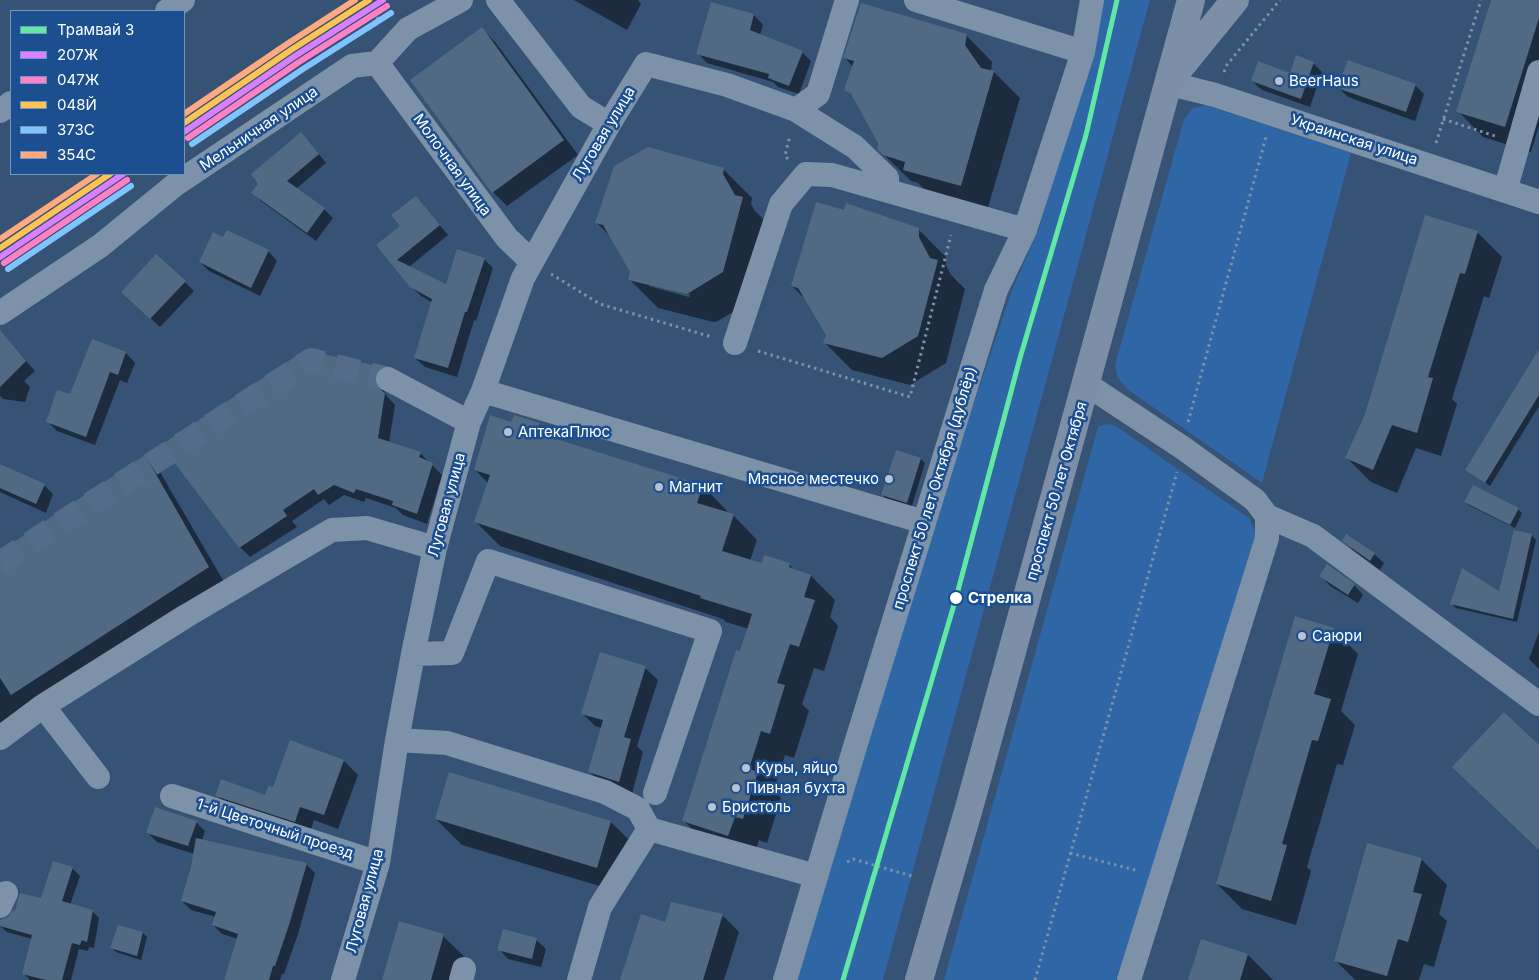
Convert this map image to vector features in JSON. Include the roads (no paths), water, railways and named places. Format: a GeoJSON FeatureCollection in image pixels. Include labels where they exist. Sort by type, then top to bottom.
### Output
{"type":"FeatureCollection","features":[{"type":"Feature","properties":{"kind":"main road","name":"проспект 50 лет Октября"},"geometry":{"type":"LineString","coordinates":[[919,980],[969,808],[1191,0]]}},
{"type":"Feature","properties":{"kind":"main road"},"geometry":{"type":"LineString","coordinates":[[1167,84],[1235,0]]}},
{"type":"Feature","properties":{"kind":"street"},"geometry":{"type":"LineString","coordinates":[[168,10],[183,0]]}},
{"type":"Feature","properties":{"kind":"street"},"geometry":{"type":"LineString","coordinates":[[377,63],[408,30],[461,0]]}},
{"type":"Feature","properties":{"kind":"street"},"geometry":{"type":"LineString","coordinates":[[498,0],[581,107],[609,124]]}},
{"type":"Feature","properties":{"kind":"street"},"geometry":{"type":"LineString","coordinates":[[847,0],[818,94],[796,110],[855,147],[887,178],[887,190]]}},
{"type":"Feature","properties":{"kind":"street"},"geometry":{"type":"LineString","coordinates":[[916,0],[1083,52]]}},
{"type":"Feature","properties":{"kind":"street","name":"проспект 50 лет Октября (дублёр)"},"geometry":{"type":"LineString","coordinates":[[785,980],[996,290],[1025,230],[1083,52],[1092,0]]}},
{"type":"Feature","properties":{"kind":"street","name":"Молочная улица"},"geometry":{"type":"LineString","coordinates":[[377,63],[507,238],[532,262]]}},
{"type":"Feature","properties":{"kind":"street","name":"Мельничная улица"},"geometry":{"type":"LineString","coordinates":[[0,313],[100,246],[176,184],[352,66],[377,63]]}},
{"type":"Feature","properties":{"kind":"street","name":"Луговая улица"},"geometry":{"type":"LineString","coordinates":[[343,980],[378,863],[397,740],[435,548],[469,422],[483,391],[523,278],[609,124],[646,64],[727,85],[796,110]]}},
{"type":"Feature","properties":{"kind":"street"},"geometry":{"type":"LineString","coordinates":[[1505,190],[1539,72]]}},
{"type":"Feature","properties":{"kind":"street","name":"Украинская улица"},"geometry":{"type":"LineString","coordinates":[[1167,84],[1215,95],[1539,202]]}},
{"type":"Feature","properties":{"kind":"street"},"geometry":{"type":"LineString","coordinates":[[735,343],[781,204],[806,174],[832,175],[1025,230]]}},
{"type":"Feature","properties":{"kind":"street"},"geometry":{"type":"LineString","coordinates":[[388,379],[469,422]]}},
{"type":"Feature","properties":{"kind":"street"},"geometry":{"type":"LineString","coordinates":[[1086,384],[1183,448],[1255,500],[1266,516],[1267,538],[1129,980]]}},
{"type":"Feature","properties":{"kind":"street"},"geometry":{"type":"LineString","coordinates":[[483,391],[924,522]]}},
{"type":"Feature","properties":{"kind":"street"},"geometry":{"type":"LineString","coordinates":[[1266,516],[1313,536],[1539,704]]}},
{"type":"Feature","properties":{"kind":"street"},"geometry":{"type":"LineString","coordinates":[[0,738],[43,706],[186,616],[332,530],[367,528],[435,548]]}},
{"type":"Feature","properties":{"kind":"street"},"geometry":{"type":"LineString","coordinates":[[413,654],[452,653],[488,561],[710,631],[656,793]]}},
{"type":"Feature","properties":{"kind":"street"},"geometry":{"type":"LineString","coordinates":[[43,706],[98,777]]}},
{"type":"Feature","properties":{"kind":"street"},"geometry":{"type":"LineString","coordinates":[[397,740],[447,744],[605,792],[638,809],[649,829],[816,876]]}},
{"type":"Feature","properties":{"kind":"street","name":"1-й Цветочный проезд"},"geometry":{"type":"LineString","coordinates":[[172,796],[378,863]]}},
{"type":"Feature","properties":{"kind":"street"},"geometry":{"type":"LineString","coordinates":[[579,980],[600,907],[649,829]]}},
{"type":"Feature","properties":{"kind":"tunnel"},"geometry":{"type":"LineString","coordinates":[[0,563],[311,360],[388,379]]}},
{"type":"Feature","properties":{"kind":"tram line","name":"3"},"geometry":{"type":"LineString","coordinates":[[843,980],[956,598],[1020,358],[1086,135],[1117,0]]}},
{"type":"Feature","properties":{"kind":"place","name":"BeerHaus"},"geometry":{"type":"Point","coordinates":[1279,81]}},
{"type":"Feature","properties":{"kind":"place","name":"АптекаПлюс"},"geometry":{"type":"Point","coordinates":[508,432]}},
{"type":"Feature","properties":{"kind":"place","name":"Мясное местечко"},"geometry":{"type":"Point","coordinates":[889,479]}},
{"type":"Feature","properties":{"kind":"place","name":"Магнит"},"geometry":{"type":"Point","coordinates":[659,487]}},
{"type":"Feature","properties":{"kind":"place","name":"Стрелка"},"geometry":{"type":"Point","coordinates":[956,598]}},
{"type":"Feature","properties":{"kind":"place","name":"Саюри"},"geometry":{"type":"Point","coordinates":[1302,636]}},
{"type":"Feature","properties":{"kind":"place","name":"Куры, яйцо"},"geometry":{"type":"Point","coordinates":[746,768]}},
{"type":"Feature","properties":{"kind":"place","name":"Пивная бухта"},"geometry":{"type":"Point","coordinates":[736,788]}},
{"type":"Feature","properties":{"kind":"place","name":"Бристоль"},"geometry":{"type":"Point","coordinates":[712,807]}}]}
